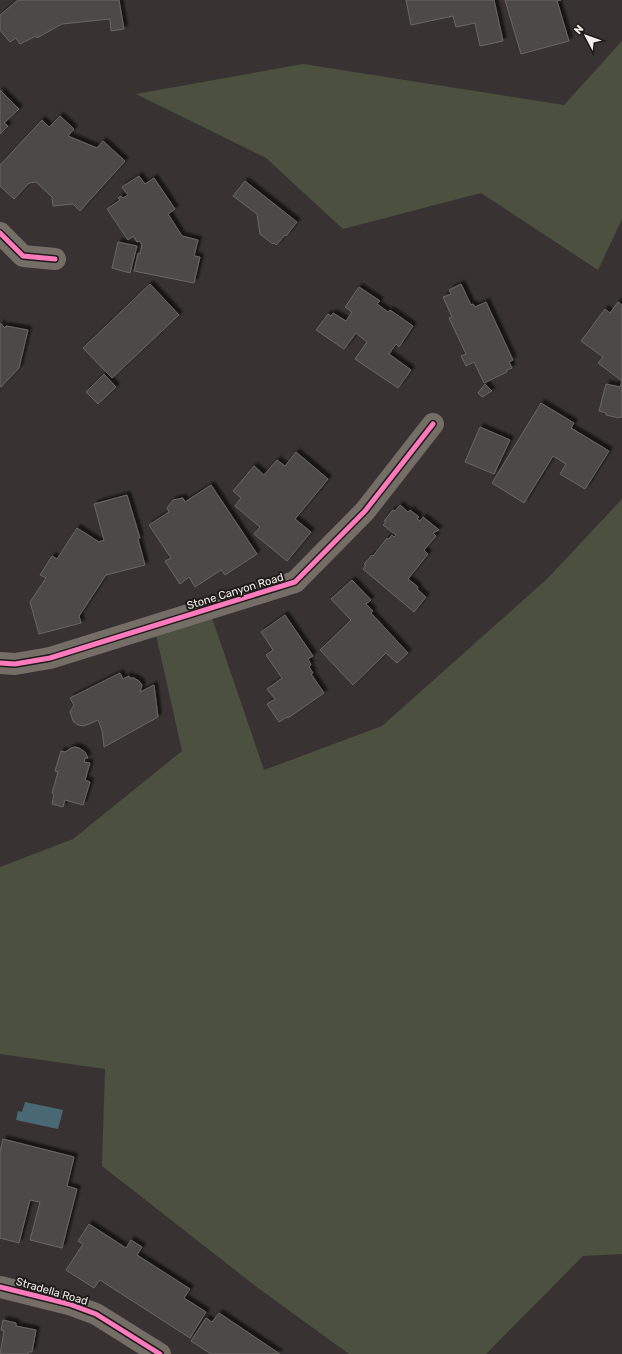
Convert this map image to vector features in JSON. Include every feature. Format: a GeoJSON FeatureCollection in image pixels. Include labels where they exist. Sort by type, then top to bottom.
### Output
{"type":"FeatureCollection","features":[{"type":"Feature","properties":{"kind":"street"},"geometry":{"type":"LineString","coordinates":[[0,233],[23,256],[55,259]]}},
{"type":"Feature","properties":{"kind":"street","name":"Stone Canyon Road"},"geometry":{"type":"LineString","coordinates":[[0,663],[15,664],[50,658],[295,582],[365,511],[433,424]]}},
{"type":"Feature","properties":{"kind":"street","name":"Stradella Road"},"geometry":{"type":"LineString","coordinates":[[0,1287],[69,1304],[96,1314],[160,1354]]}},
{"type":"Feature","properties":{"kind":"green space"},"geometry":{"type":"Polygon","coordinates":[[[622,41],[622,219],[598,270],[481,193],[343,229],[266,158],[136,94],[303,64],[564,105],[622,41]]]}},
{"type":"Feature","properties":{"kind":"green space"},"geometry":{"type":"Polygon","coordinates":[[[622,499],[622,1254],[583,1256],[486,1354],[349,1354],[258,1288],[102,1166],[105,1069],[0,1054],[0,867],[73,839],[182,751],[154,626],[209,609],[264,770],[382,726],[548,578],[622,499]]]}},
{"type":"Feature","properties":{"kind":"water"},"geometry":{"type":"Polygon","coordinates":[[[25,1102],[63,1110],[58,1129],[16,1120],[18,1111],[22,1112],[25,1102]]]}},
{"type":"Feature","properties":{"kind":"building"},"geometry":{"type":"Polygon","coordinates":[[[18,0],[119,0],[124,29],[111,31],[110,19],[62,24],[37,38],[36,36],[20,44],[16,38],[10,42],[0,30],[0,15],[18,0]]]}},
{"type":"Feature","properties":{"kind":"building"},"geometry":{"type":"Polygon","coordinates":[[[406,0],[494,0],[503,41],[480,46],[475,23],[456,27],[453,16],[411,25],[406,0]]]}},
{"type":"Feature","properties":{"kind":"building"},"geometry":{"type":"Polygon","coordinates":[[[505,0],[561,0],[557,1],[569,41],[521,54],[505,0]]]}},
{"type":"Feature","properties":{"kind":"building"},"geometry":{"type":"Polygon","coordinates":[[[0,90],[19,109],[4,123],[8,126],[0,134],[0,90]]]}},
{"type":"Feature","properties":{"kind":"building"},"geometry":{"type":"Polygon","coordinates":[[[60,116],[74,129],[68,136],[97,148],[103,141],[125,161],[80,211],[73,204],[53,206],[52,197],[36,182],[29,183],[14,199],[0,186],[0,165],[42,120],[49,127],[60,116]]]}},
{"type":"Feature","properties":{"kind":"building"},"geometry":{"type":"Polygon","coordinates":[[[139,176],[145,184],[154,178],[175,209],[168,214],[182,236],[198,240],[194,256],[200,257],[194,283],[134,271],[138,253],[140,254],[142,245],[140,241],[137,242],[133,236],[128,240],[107,209],[120,200],[118,198],[121,196],[123,198],[128,195],[122,187],[139,176]]]}},
{"type":"Feature","properties":{"kind":"building"},"geometry":{"type":"Polygon","coordinates":[[[245,181],[297,222],[286,236],[285,235],[276,245],[260,234],[257,214],[233,196],[245,181]]]}},
{"type":"Feature","properties":{"kind":"building"},"geometry":{"type":"Polygon","coordinates":[[[118,242],[137,246],[130,273],[112,268],[118,242]]]}},
{"type":"Feature","properties":{"kind":"building"},"geometry":{"type":"Polygon","coordinates":[[[150,284],[179,315],[112,378],[83,348],[150,284]]]}},
{"type":"Feature","properties":{"kind":"building"},"geometry":{"type":"Polygon","coordinates":[[[461,284],[471,305],[473,304],[475,307],[486,302],[513,360],[509,362],[512,368],[507,370],[507,372],[484,383],[474,362],[466,366],[461,356],[466,354],[449,318],[452,317],[443,297],[451,294],[449,290],[461,284]]]}},
{"type":"Feature","properties":{"kind":"building"},"geometry":{"type":"Polygon","coordinates":[[[359,287],[380,301],[377,304],[388,312],[390,310],[413,326],[399,347],[396,344],[389,354],[411,370],[398,388],[355,359],[367,342],[356,333],[344,349],[316,330],[328,314],[331,316],[333,313],[346,321],[352,312],[345,307],[359,287]]]}},
{"type":"Feature","properties":{"kind":"building"},"geometry":{"type":"Polygon","coordinates":[[[618,302],[622,305],[622,381],[598,363],[603,357],[581,341],[605,309],[610,313],[618,302]]]}},
{"type":"Feature","properties":{"kind":"building"},"geometry":{"type":"Polygon","coordinates":[[[0,323],[5,328],[6,326],[28,330],[19,368],[1,387],[0,386],[0,323]]]}},
{"type":"Feature","properties":{"kind":"building"},"geometry":{"type":"Polygon","coordinates":[[[104,374],[116,387],[98,404],[86,392],[104,374]]]}},
{"type":"Feature","properties":{"kind":"building"},"geometry":{"type":"Polygon","coordinates":[[[622,381],[622,417],[619,418],[606,415],[606,413],[599,411],[606,384],[620,387],[622,381]]]}},
{"type":"Feature","properties":{"kind":"building"},"geometry":{"type":"Polygon","coordinates":[[[485,384],[492,391],[482,397],[478,393],[485,384]]]}},
{"type":"Feature","properties":{"kind":"building"},"geometry":{"type":"Polygon","coordinates":[[[541,403],[574,423],[571,428],[609,451],[585,489],[560,474],[566,464],[553,456],[524,503],[492,483],[541,403]]]}},
{"type":"Feature","properties":{"kind":"building"},"geometry":{"type":"Polygon","coordinates":[[[480,427],[510,440],[494,474],[465,462],[480,427]]]}},
{"type":"Feature","properties":{"kind":"building"},"geometry":{"type":"Polygon","coordinates":[[[296,452],[328,479],[295,519],[311,532],[287,561],[254,534],[260,527],[235,506],[241,498],[233,491],[254,466],[264,475],[277,460],[285,466],[296,452]]]}},
{"type":"Feature","properties":{"kind":"building"},"geometry":{"type":"Polygon","coordinates":[[[211,485],[257,554],[225,575],[221,570],[195,587],[189,577],[180,584],[165,561],[171,558],[149,525],[169,512],[167,508],[173,500],[183,498],[185,502],[211,485]]]}},
{"type":"Feature","properties":{"kind":"building"},"geometry":{"type":"Polygon","coordinates":[[[127,495],[140,538],[138,539],[145,565],[106,575],[79,616],[81,623],[39,634],[30,602],[46,578],[40,575],[52,556],[57,559],[77,528],[99,542],[104,540],[94,504],[127,495]]]}},
{"type":"Feature","properties":{"kind":"building"},"geometry":{"type":"Polygon","coordinates":[[[400,505],[408,512],[410,510],[419,517],[417,519],[420,521],[423,517],[439,530],[433,533],[436,536],[424,550],[428,554],[408,579],[418,587],[417,589],[426,597],[414,612],[363,569],[366,565],[364,564],[372,555],[373,556],[387,538],[389,539],[392,535],[394,537],[396,535],[383,525],[386,522],[384,521],[393,510],[395,511],[400,505]]]}},
{"type":"Feature","properties":{"kind":"building"},"geometry":{"type":"Polygon","coordinates":[[[352,580],[371,600],[366,604],[373,611],[371,613],[408,653],[397,663],[386,653],[353,685],[320,650],[351,620],[331,599],[352,580]]]}},
{"type":"Feature","properties":{"kind":"building"},"geometry":{"type":"Polygon","coordinates":[[[285,615],[313,656],[308,659],[311,665],[309,667],[313,673],[311,674],[324,693],[288,718],[287,717],[279,722],[267,704],[275,699],[267,689],[282,678],[266,655],[273,650],[261,632],[285,615]]]}},
{"type":"Feature","properties":{"kind":"building"},"geometry":{"type":"Polygon","coordinates":[[[120,673],[123,679],[129,676],[130,678],[134,678],[139,681],[142,685],[140,692],[154,685],[158,717],[104,747],[102,730],[98,720],[84,726],[78,725],[73,721],[70,712],[74,705],[70,698],[120,673]]]}},
{"type":"Feature","properties":{"kind":"building"},"geometry":{"type":"Polygon","coordinates":[[[75,747],[85,752],[88,758],[85,758],[84,762],[90,763],[85,780],[90,782],[83,805],[65,800],[63,807],[52,804],[54,794],[52,793],[58,772],[55,771],[61,751],[65,752],[75,747]]]}},
{"type":"Feature","properties":{"kind":"building"},"geometry":{"type":"Polygon","coordinates":[[[3,1139],[74,1157],[67,1186],[77,1189],[62,1248],[30,1240],[40,1202],[30,1200],[19,1243],[0,1238],[0,1152],[3,1139]]]}},
{"type":"Feature","properties":{"kind":"building"},"geometry":{"type":"Polygon","coordinates":[[[89,1224],[126,1248],[131,1240],[142,1247],[137,1255],[190,1289],[184,1298],[206,1312],[190,1338],[100,1280],[94,1288],[66,1270],[83,1244],[78,1241],[89,1224]]]}},
{"type":"Feature","properties":{"kind":"building"},"geometry":{"type":"Polygon","coordinates":[[[219,1313],[280,1354],[211,1354],[191,1341],[206,1318],[212,1322],[219,1313]]]}},
{"type":"Feature","properties":{"kind":"building"},"geometry":{"type":"Polygon","coordinates":[[[3,1320],[16,1323],[16,1326],[36,1330],[32,1352],[28,1352],[28,1354],[0,1354],[4,1331],[1,1330],[3,1320]]]}},
{"type":"Feature","properties":{"kind":"cycle path"},"geometry":{"type":"LineString","coordinates":[[0,233],[23,256],[55,259]]}},
{"type":"Feature","properties":{"kind":"cycle path"},"geometry":{"type":"LineString","coordinates":[[0,663],[15,664],[50,658],[295,582],[365,511],[433,424]]}},
{"type":"Feature","properties":{"kind":"cycle path"},"geometry":{"type":"LineString","coordinates":[[0,1287],[69,1304],[96,1314],[160,1354]]}}]}
